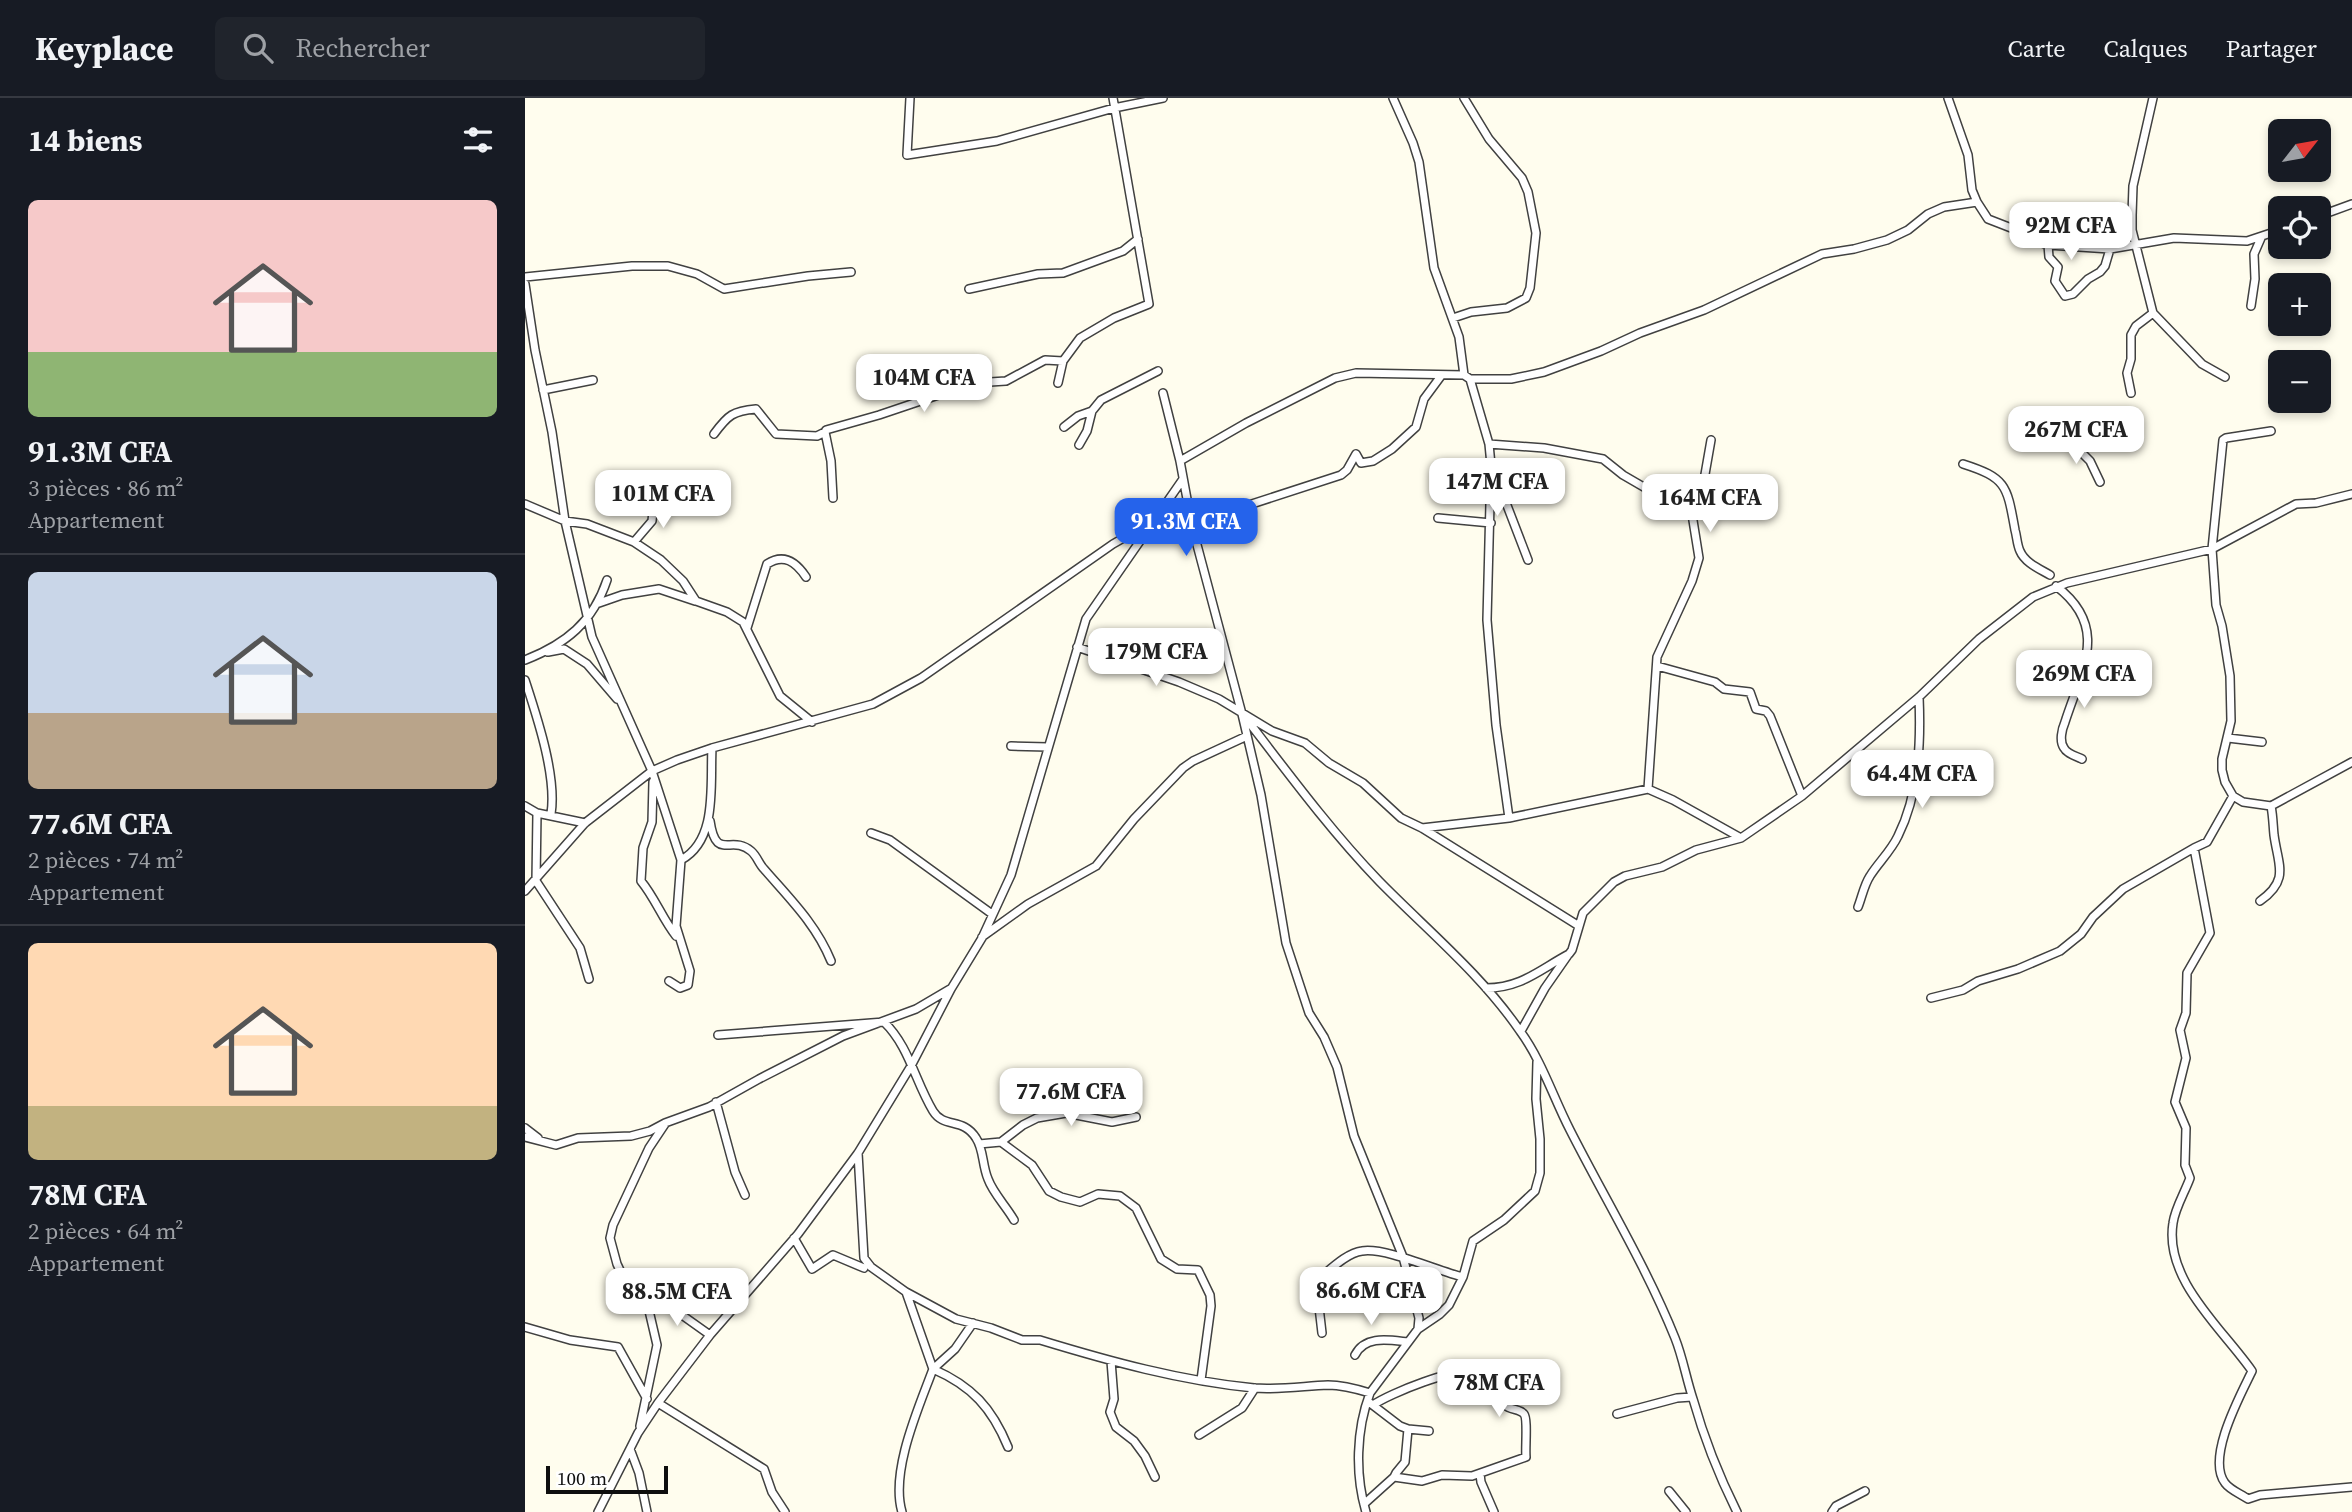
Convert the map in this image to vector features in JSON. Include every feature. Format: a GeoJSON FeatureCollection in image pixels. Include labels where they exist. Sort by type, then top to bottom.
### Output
{"type":"FeatureCollection","features":[{"type":"Feature","properties":{"kind":"street"},"geometry":{"type":"LineString","coordinates":[[910,98],[907,155],[997,141],[1114,108],[1163,98]]}},
{"type":"Feature","properties":{"kind":"street"},"geometry":{"type":"LineString","coordinates":[[1058,383],[1063,361],[1083,336],[1114,318],[1149,304],[1113,98]]}},
{"type":"Feature","properties":{"kind":"street"},"geometry":{"type":"LineString","coordinates":[[1393,98],[1419,162],[1434,268],[1459,337]]}},
{"type":"Feature","properties":{"kind":"street"},"geometry":{"type":"LineString","coordinates":[[1464,98],[1489,139],[1522,178],[1528,192],[1536,233],[1530,288],[1526,298],[1507,308],[1471,312],[1453,318],[1467,377],[1489,444],[1491,523],[1487,620],[1496,724],[1509,818]]}},
{"type":"Feature","properties":{"kind":"street"},"geometry":{"type":"LineString","coordinates":[[1948,98],[1968,155],[1972,190],[1988,219],[2047,245],[2110,249],[2174,238],[2230,241],[2268,235]]}},
{"type":"Feature","properties":{"kind":"street"},"geometry":{"type":"LineString","coordinates":[[2153,98],[2133,186],[2132,230],[2153,313],[2202,364],[2225,377]]}},
{"type":"Feature","properties":{"kind":"street"},"geometry":{"type":"LineString","coordinates":[[1180,461],[1252,419],[1335,378],[1356,373],[1511,379],[1556,368],[1601,351],[1640,332],[1704,310],[1822,254],[1887,240],[1944,207],[1977,202]]}},
{"type":"Feature","properties":{"kind":"street"},"geometry":{"type":"LineString","coordinates":[[2331,212],[2352,204]]}},
{"type":"Feature","properties":{"kind":"street"},"geometry":{"type":"LineString","coordinates":[[2251,306],[2255,279],[2254,254],[2261,238]]}},
{"type":"Feature","properties":{"kind":"street"},"geometry":{"type":"LineString","coordinates":[[969,289],[1038,274],[1063,273],[1123,251],[1137,239]]}},
{"type":"Feature","properties":{"kind":"street"},"geometry":{"type":"LineString","coordinates":[[2047,245],[2049,257],[2058,267],[2055,281],[2065,296],[2073,294],[2105,266],[2110,249]]}},
{"type":"Feature","properties":{"kind":"street"},"geometry":{"type":"LineString","coordinates":[[525,277],[632,266],[668,266],[697,274],[724,289],[851,272]]}},
{"type":"Feature","properties":{"kind":"street"},"geometry":{"type":"LineString","coordinates":[[525,284],[565,521],[592,636],[652,771],[681,860],[676,926],[678,939]]}},
{"type":"Feature","properties":{"kind":"street"},"geometry":{"type":"LineString","coordinates":[[2131,393],[2127,373],[2131,359],[2131,335],[2136,326],[2153,313]]}},
{"type":"Feature","properties":{"kind":"street"},"geometry":{"type":"LineString","coordinates":[[714,433],[725,419],[738,410],[756,409],[776,434],[817,436],[974,383],[1006,381],[1045,360],[1063,361]]}},
{"type":"Feature","properties":{"kind":"street"},"geometry":{"type":"LineString","coordinates":[[1079,445],[1087,431],[1092,411],[1101,400],[1158,370]]}},
{"type":"Feature","properties":{"kind":"street"},"geometry":{"type":"LineString","coordinates":[[1192,526],[1220,514],[1341,475],[1356,454],[1361,463],[1373,461],[1392,449],[1416,427],[1424,399],[1441,376]]}},
{"type":"Feature","properties":{"kind":"street"},"geometry":{"type":"LineString","coordinates":[[543,390],[593,380]]}},
{"type":"Feature","properties":{"kind":"street"},"geometry":{"type":"LineString","coordinates":[[1163,393],[1180,461],[1192,526],[1243,714],[1261,795],[1286,943],[1309,1013],[1324,1037],[1337,1067],[1354,1136],[1403,1257],[1419,1318],[1418,1329]]}},
{"type":"Feature","properties":{"kind":"street"},"geometry":{"type":"LineString","coordinates":[[1063,427],[1078,416],[1092,411]]}},
{"type":"Feature","properties":{"kind":"street"},"geometry":{"type":"LineString","coordinates":[[2271,431],[2223,440],[2212,549],[2216,605],[2230,676],[2231,721],[2222,770],[2233,796],[2243,802],[2271,806],[2352,762]]}},
{"type":"Feature","properties":{"kind":"street"},"geometry":{"type":"LineString","coordinates":[[825,432],[831,461],[833,498]]}},
{"type":"Feature","properties":{"kind":"street"},"geometry":{"type":"LineString","coordinates":[[2068,439],[2090,461],[2100,482]]}},
{"type":"Feature","properties":{"kind":"street"},"geometry":{"type":"LineString","coordinates":[[1648,789],[1657,666],[1661,646],[1692,581],[1699,558],[1691,508],[1704,480],[1711,440]]}},
{"type":"Feature","properties":{"kind":"street"},"geometry":{"type":"LineString","coordinates":[[1489,444],[1544,448],[1603,459],[1654,494],[1691,508]]}},
{"type":"Feature","properties":{"kind":"street"},"geometry":{"type":"LineString","coordinates":[[1963,464],[1993,475],[2001,482],[2007,493],[2021,553],[2028,561],[2050,575]]}},
{"type":"Feature","properties":{"kind":"street"},"geometry":{"type":"LineString","coordinates":[[1491,465],[1528,560]]}},
{"type":"Feature","properties":{"kind":"street"},"geometry":{"type":"LineString","coordinates":[[598,1512],[638,1433],[658,1403],[710,1335],[794,1238],[858,1153],[911,1066],[951,989],[982,938],[1011,875],[1086,619],[1183,479]]}},
{"type":"Feature","properties":{"kind":"street"},"geometry":{"type":"LineString","coordinates":[[1521,1031],[1545,988],[1572,950],[1584,912],[1614,882],[1632,874],[1662,867],[1696,850],[1741,838],[1802,796],[1919,697],[1979,639],[2033,597],[2056,586],[2212,549],[2296,504],[2316,503],[2352,494]]}},
{"type":"Feature","properties":{"kind":"street"},"geometry":{"type":"LineString","coordinates":[[634,542],[652,521],[654,501]]}},
{"type":"Feature","properties":{"kind":"street"},"geometry":{"type":"LineString","coordinates":[[525,504],[565,521],[587,524],[634,542],[661,560],[683,580],[696,601]]}},
{"type":"Feature","properties":{"kind":"street"},"geometry":{"type":"LineString","coordinates":[[1438,518],[1491,523]]}},
{"type":"Feature","properties":{"kind":"street"},"geometry":{"type":"LineString","coordinates":[[525,891],[585,822],[652,771],[712,748],[873,704],[921,678],[1113,544],[1151,523]]}},
{"type":"Feature","properties":{"kind":"street"},"geometry":{"type":"LineString","coordinates":[[747,628],[767,564],[774,559],[787,559],[795,562],[806,577]]}},
{"type":"Feature","properties":{"kind":"street"},"geometry":{"type":"LineString","coordinates":[[525,660],[567,638],[599,603],[607,580]]}},
{"type":"Feature","properties":{"kind":"street"},"geometry":{"type":"LineString","coordinates":[[2056,586],[2082,612],[2087,627],[2087,654],[2061,741],[2068,752],[2082,759]]}},
{"type":"Feature","properties":{"kind":"street"},"geometry":{"type":"LineString","coordinates":[[599,603],[622,594],[659,589],[727,612],[743,622],[747,628],[781,696],[812,722]]}},
{"type":"Feature","properties":{"kind":"street"},"geometry":{"type":"LineString","coordinates":[[1077,647],[1179,682],[1219,699],[1272,731],[1305,743],[1363,783],[1401,818],[1422,828],[1579,926]]}},
{"type":"Feature","properties":{"kind":"street"},"geometry":{"type":"LineString","coordinates":[[544,652],[564,649],[587,664],[624,708]]}},
{"type":"Feature","properties":{"kind":"street"},"geometry":{"type":"LineString","coordinates":[[1657,666],[1715,682],[1724,689],[1750,692],[1756,709],[1766,711],[1770,716],[1802,796]]}},
{"type":"Feature","properties":{"kind":"street"},"geometry":{"type":"LineString","coordinates":[[525,680],[553,791],[551,814]]}},
{"type":"Feature","properties":{"kind":"street"},"geometry":{"type":"LineString","coordinates":[[1858,907],[1868,879],[1897,838],[1905,820],[1917,770],[1921,737],[1919,697]]}},
{"type":"Feature","properties":{"kind":"street"},"geometry":{"type":"LineString","coordinates":[[1243,714],[1308,799],[1378,879],[1486,988],[1521,1031],[1538,1059],[1569,1128],[1627,1238],[1674,1336],[1720,1478],[1737,1512]]}},
{"type":"Feature","properties":{"kind":"street"},"geometry":{"type":"LineString","coordinates":[[982,938],[1028,904],[1096,866],[1133,819],[1183,768],[1247,736]]}},
{"type":"Feature","properties":{"kind":"street"},"geometry":{"type":"LineString","coordinates":[[2228,738],[2262,742]]}},
{"type":"Feature","properties":{"kind":"street"},"geometry":{"type":"LineString","coordinates":[[1011,746],[1048,747]]}},
{"type":"Feature","properties":{"kind":"street"},"geometry":{"type":"LineString","coordinates":[[681,860],[697,849],[706,825],[712,748]]}},
{"type":"Feature","properties":{"kind":"street"},"geometry":{"type":"LineString","coordinates":[[652,771],[653,822],[643,848],[641,881],[678,939],[687,957],[691,977],[688,985],[680,988],[669,981]]}},
{"type":"Feature","properties":{"kind":"street"},"geometry":{"type":"LineString","coordinates":[[1422,828],[1509,818],[1648,789],[1741,838]]}},
{"type":"Feature","properties":{"kind":"street"},"geometry":{"type":"LineString","coordinates":[[1931,998],[1963,990],[1978,981],[2018,969],[2060,951],[2081,934],[2093,917],[2123,889],[2207,842],[2233,796]]}},
{"type":"Feature","properties":{"kind":"street"},"geometry":{"type":"LineString","coordinates":[[525,806],[537,813],[585,822]]}},
{"type":"Feature","properties":{"kind":"street"},"geometry":{"type":"LineString","coordinates":[[2260,901],[2276,887],[2280,874],[2281,860],[2274,836],[2271,806]]}},
{"type":"Feature","properties":{"kind":"street"},"geometry":{"type":"LineString","coordinates":[[537,813],[535,881],[580,947],[589,979]]}},
{"type":"Feature","properties":{"kind":"street"},"geometry":{"type":"LineString","coordinates":[[708,813],[713,839],[718,844],[743,847],[751,851],[764,870],[812,924],[831,961]]}},
{"type":"Feature","properties":{"kind":"street"},"geometry":{"type":"LineString","coordinates":[[871,833],[890,840],[992,914]]}},
{"type":"Feature","properties":{"kind":"street"},"geometry":{"type":"LineString","coordinates":[[2194,848],[2210,933],[2187,973],[2186,1013],[2180,1030],[2186,1058],[2175,1102],[2186,1128],[2185,1165],[2190,1178],[2173,1223],[2175,1264],[2210,1320],[2236,1347],[2252,1371],[2229,1418],[2218,1467],[2226,1484],[2248,1499],[2260,1495],[2352,1487]]}},
{"type":"Feature","properties":{"kind":"street"},"geometry":{"type":"LineString","coordinates":[[1486,988],[1505,988],[1524,981],[1569,954]]}},
{"type":"Feature","properties":{"kind":"street"},"geometry":{"type":"LineString","coordinates":[[525,1137],[556,1145],[578,1138],[631,1136],[650,1131],[696,1112],[843,1037],[916,1009],[951,989]]}},
{"type":"Feature","properties":{"kind":"street"},"geometry":{"type":"LineString","coordinates":[[717,1035],[884,1022]]}},
{"type":"Feature","properties":{"kind":"street"},"geometry":{"type":"LineString","coordinates":[[884,1022],[899,1039],[935,1115],[941,1120],[969,1129],[979,1144],[988,1180],[1014,1220]]}},
{"type":"Feature","properties":{"kind":"street"},"geometry":{"type":"LineString","coordinates":[[828,1025],[843,1037]]}},
{"type":"Feature","properties":{"kind":"street"},"geometry":{"type":"LineString","coordinates":[[1365,1508],[1360,1489],[1359,1455],[1361,1425],[1370,1404],[1370,1393],[1418,1329],[1449,1305],[1463,1277],[1473,1241],[1535,1191],[1539,1180],[1540,1139],[1536,1099],[1538,1059]]}},
{"type":"Feature","properties":{"kind":"street"},"geometry":{"type":"LineString","coordinates":[[716,1102],[735,1172],[745,1195]]}},
{"type":"Feature","properties":{"kind":"street"},"geometry":{"type":"LineString","coordinates":[[979,1144],[1001,1142],[1023,1125],[1050,1115],[1066,1113],[1112,1122],[1136,1117]]}},
{"type":"Feature","properties":{"kind":"street"},"geometry":{"type":"LineString","coordinates":[[638,1433],[656,1345],[647,1302],[626,1283],[617,1264],[610,1238],[613,1225],[649,1148],[665,1123]]}},
{"type":"Feature","properties":{"kind":"street"},"geometry":{"type":"LineString","coordinates":[[525,1128],[542,1140],[556,1145]]}},
{"type":"Feature","properties":{"kind":"street"},"geometry":{"type":"LineString","coordinates":[[1001,1142],[1032,1165],[1049,1191],[1061,1197],[1080,1202],[1098,1194],[1120,1196],[1136,1208],[1161,1259],[1177,1269],[1198,1270],[1207,1288],[1211,1306],[1201,1380]]}},
{"type":"Feature","properties":{"kind":"street"},"geometry":{"type":"LineString","coordinates":[[858,1153],[864,1258],[871,1267],[906,1292],[956,1319],[1022,1340],[1040,1340],[1111,1361],[1201,1380],[1255,1388],[1329,1385],[1370,1393]]}},
{"type":"Feature","properties":{"kind":"street"},"geometry":{"type":"LineString","coordinates":[[794,1238],[813,1269],[833,1255],[864,1268]]}},
{"type":"Feature","properties":{"kind":"street"},"geometry":{"type":"LineString","coordinates":[[1322,1333],[1316,1281],[1349,1255],[1375,1251],[1403,1257],[1432,1269],[1463,1277]]}},
{"type":"Feature","properties":{"kind":"street"},"geometry":{"type":"LineString","coordinates":[[906,1292],[933,1369],[954,1378],[986,1406],[994,1416],[1008,1447]]}},
{"type":"Feature","properties":{"kind":"street"},"geometry":{"type":"LineString","coordinates":[[647,1302],[656,1300],[664,1303],[710,1335]]}},
{"type":"Feature","properties":{"kind":"street"},"geometry":{"type":"LineString","coordinates":[[902,1512],[899,1503],[900,1483],[910,1431],[933,1369],[955,1349],[972,1323]]}},
{"type":"Feature","properties":{"kind":"street"},"geometry":{"type":"LineString","coordinates":[[525,1327],[570,1340],[618,1347],[647,1399]]}},
{"type":"Feature","properties":{"kind":"street"},"geometry":{"type":"LineString","coordinates":[[1355,1355],[1362,1346],[1376,1340],[1408,1342]]}},
{"type":"Feature","properties":{"kind":"street"},"geometry":{"type":"LineString","coordinates":[[1111,1361],[1114,1399],[1110,1412],[1116,1427],[1134,1441],[1155,1476]]}},
{"type":"Feature","properties":{"kind":"street"},"geometry":{"type":"LineString","coordinates":[[1370,1404],[1431,1380],[1465,1371],[1479,1376],[1507,1408],[1521,1411],[1525,1417],[1526,1457],[1472,1476],[1442,1475],[1422,1481],[1394,1477]]}},
{"type":"Feature","properties":{"kind":"street"},"geometry":{"type":"LineString","coordinates":[[1199,1435],[1242,1408],[1255,1388]]}},
{"type":"Feature","properties":{"kind":"street"},"geometry":{"type":"LineString","coordinates":[[1617,1414],[1677,1398],[1692,1397]]}},
{"type":"Feature","properties":{"kind":"street"},"geometry":{"type":"LineString","coordinates":[[658,1403],[764,1469],[772,1492],[785,1512]]}},
{"type":"Feature","properties":{"kind":"street"},"geometry":{"type":"LineString","coordinates":[[1370,1404],[1399,1426],[1429,1431]]}},
{"type":"Feature","properties":{"kind":"street"},"geometry":{"type":"LineString","coordinates":[[1365,1508],[1405,1462],[1408,1429]]}},
{"type":"Feature","properties":{"kind":"street"},"geometry":{"type":"LineString","coordinates":[[630,1448],[647,1512]]}},
{"type":"Feature","properties":{"kind":"street"},"geometry":{"type":"LineString","coordinates":[[1481,1474],[1481,1482],[1494,1512]]}},
{"type":"Feature","properties":{"kind":"street"},"geometry":{"type":"LineString","coordinates":[[1669,1490],[1686,1512]]}},
{"type":"Feature","properties":{"kind":"street"},"geometry":{"type":"LineString","coordinates":[[1832,1512],[1836,1506],[1865,1491]]}}]}
